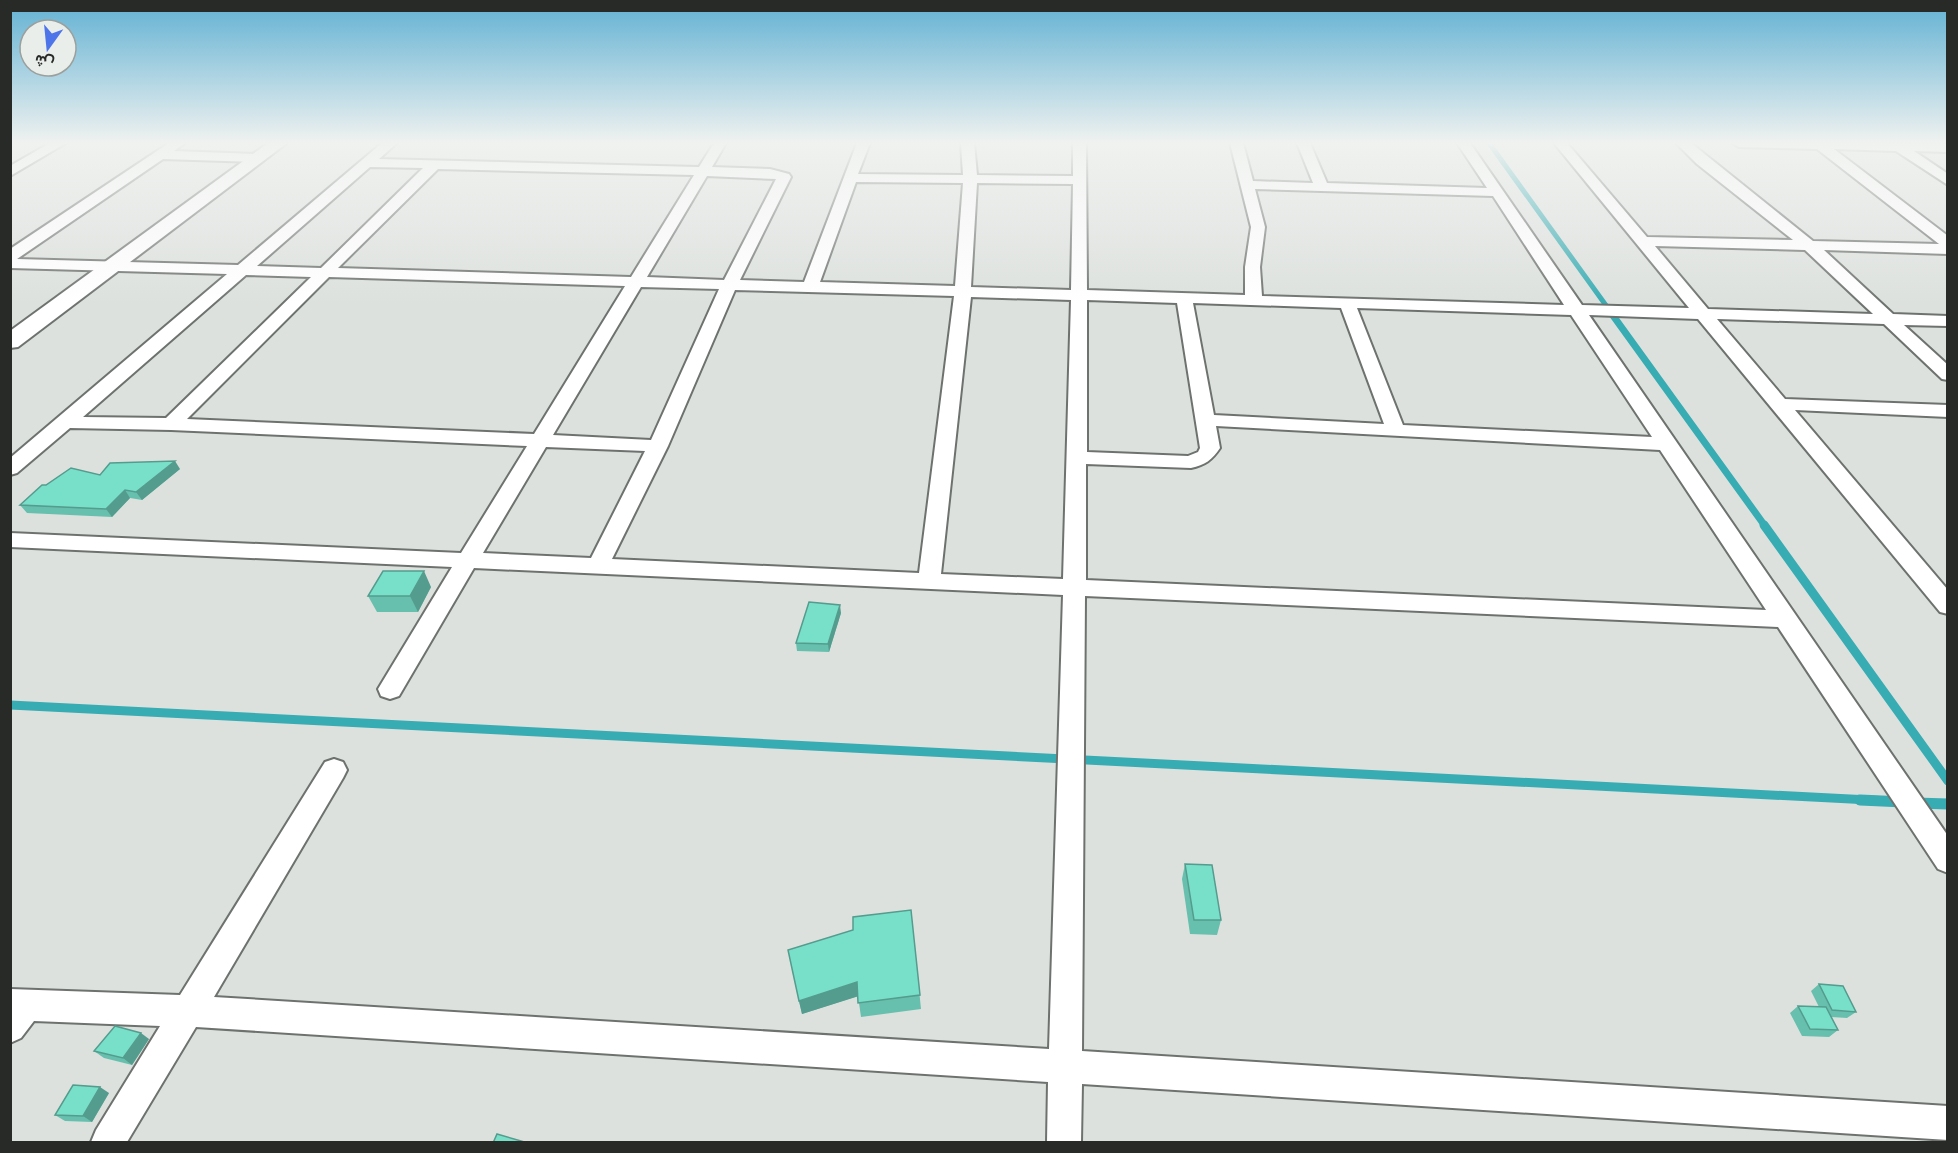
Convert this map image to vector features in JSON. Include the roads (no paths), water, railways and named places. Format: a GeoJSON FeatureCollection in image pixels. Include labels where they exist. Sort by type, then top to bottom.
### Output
{"type":"FeatureCollection","features":[{"type":"Feature","properties":{"kind":"street"},"geometry":{"type":"LineString","coordinates":[[10,256],[97,197]]}},
{"type":"Feature","properties":{"kind":"street"},"geometry":{"type":"LineString","coordinates":[[10,342],[207,197]]}},
{"type":"Feature","properties":{"kind":"street"},"geometry":{"type":"LineString","coordinates":[[10,469],[327,197]]}},
{"type":"Feature","properties":{"kind":"street"},"geometry":{"type":"LineString","coordinates":[[171,424],[402,197]]}},
{"type":"Feature","properties":{"kind":"street"},"geometry":{"type":"LineString","coordinates":[[390,689],[687,197]]}},
{"type":"Feature","properties":{"kind":"street"},"geometry":{"type":"LineString","coordinates":[[599,564],[658,446],[729,285],[774,197]]}},
{"type":"Feature","properties":{"kind":"street"},"geometry":{"type":"LineString","coordinates":[[810,287],[843,197]]}},
{"type":"Feature","properties":{"kind":"street"},"geometry":{"type":"LineString","coordinates":[[929,581],[963,292],[969,197]]}},
{"type":"Feature","properties":{"kind":"street"},"geometry":{"type":"LineString","coordinates":[[1064,1143],[1080,197]]}},
{"type":"Feature","properties":{"kind":"street"},"geometry":{"type":"LineString","coordinates":[[1250,197],[1258,234],[1252,273],[1254,300]]}},
{"type":"Feature","properties":{"kind":"street"},"geometry":{"type":"LineString","coordinates":[[1499,197],[1947,860]]}},
{"type":"Feature","properties":{"kind":"street"},"geometry":{"type":"LineString","coordinates":[[1605,197],[1947,606]]}},
{"type":"Feature","properties":{"kind":"street"},"geometry":{"type":"LineString","coordinates":[[1747,197],[1810,246],[1947,375]]}},
{"type":"Feature","properties":{"kind":"street"},"geometry":{"type":"LineString","coordinates":[[1887,197],[1947,244]]}},
{"type":"Feature","properties":{"kind":"street"},"geometry":{"type":"LineString","coordinates":[[1642,241],[1947,249]]}},
{"type":"Feature","properties":{"kind":"street"},"geometry":{"type":"LineString","coordinates":[[10,263],[1947,321]]}},
{"type":"Feature","properties":{"kind":"street"},"geometry":{"type":"LineString","coordinates":[[1076,458],[1191,462],[1205,456],[1210,448],[1184,298]]}},
{"type":"Feature","properties":{"kind":"street"},"geometry":{"type":"LineString","coordinates":[[1347,303],[1396,430]]}},
{"type":"Feature","properties":{"kind":"street"},"geometry":{"type":"LineString","coordinates":[[1779,404],[1947,411]]}},
{"type":"Feature","properties":{"kind":"street"},"geometry":{"type":"LineString","coordinates":[[1204,420],[1666,444]]}},
{"type":"Feature","properties":{"kind":"street"},"geometry":{"type":"LineString","coordinates":[[67,422],[171,424],[658,446]]}},
{"type":"Feature","properties":{"kind":"street"},"geometry":{"type":"LineString","coordinates":[[10,540],[468,561],[599,564],[1785,619]]}},
{"type":"Feature","properties":{"kind":"street"},"geometry":{"type":"LineString","coordinates":[[108,1143],[334,770]]}},
{"type":"Feature","properties":{"kind":"street"},"geometry":{"type":"LineString","coordinates":[[15,1013],[188,1011],[1947,1123]]}},
{"type":"Feature","properties":{"kind":"waterway"},"geometry":{"type":"LineString","coordinates":[[1528,197],[1610,311]]}},
{"type":"Feature","properties":{"kind":"waterway"},"geometry":{"type":"LineString","coordinates":[[1609,310],[1765,526]]}},
{"type":"Feature","properties":{"kind":"waterway"},"geometry":{"type":"LineString","coordinates":[[1764,525],[1948,781]]}},
{"type":"Feature","properties":{"kind":"waterway"},"geometry":{"type":"LineString","coordinates":[[10,705],[1889,801]]}},
{"type":"Feature","properties":{"kind":"waterway"},"geometry":{"type":"LineString","coordinates":[[1860,800],[1904,802]]}},
{"type":"Feature","properties":{"kind":"waterway"},"geometry":{"type":"LineString","coordinates":[[1916,803],[1948,804]]}}]}
